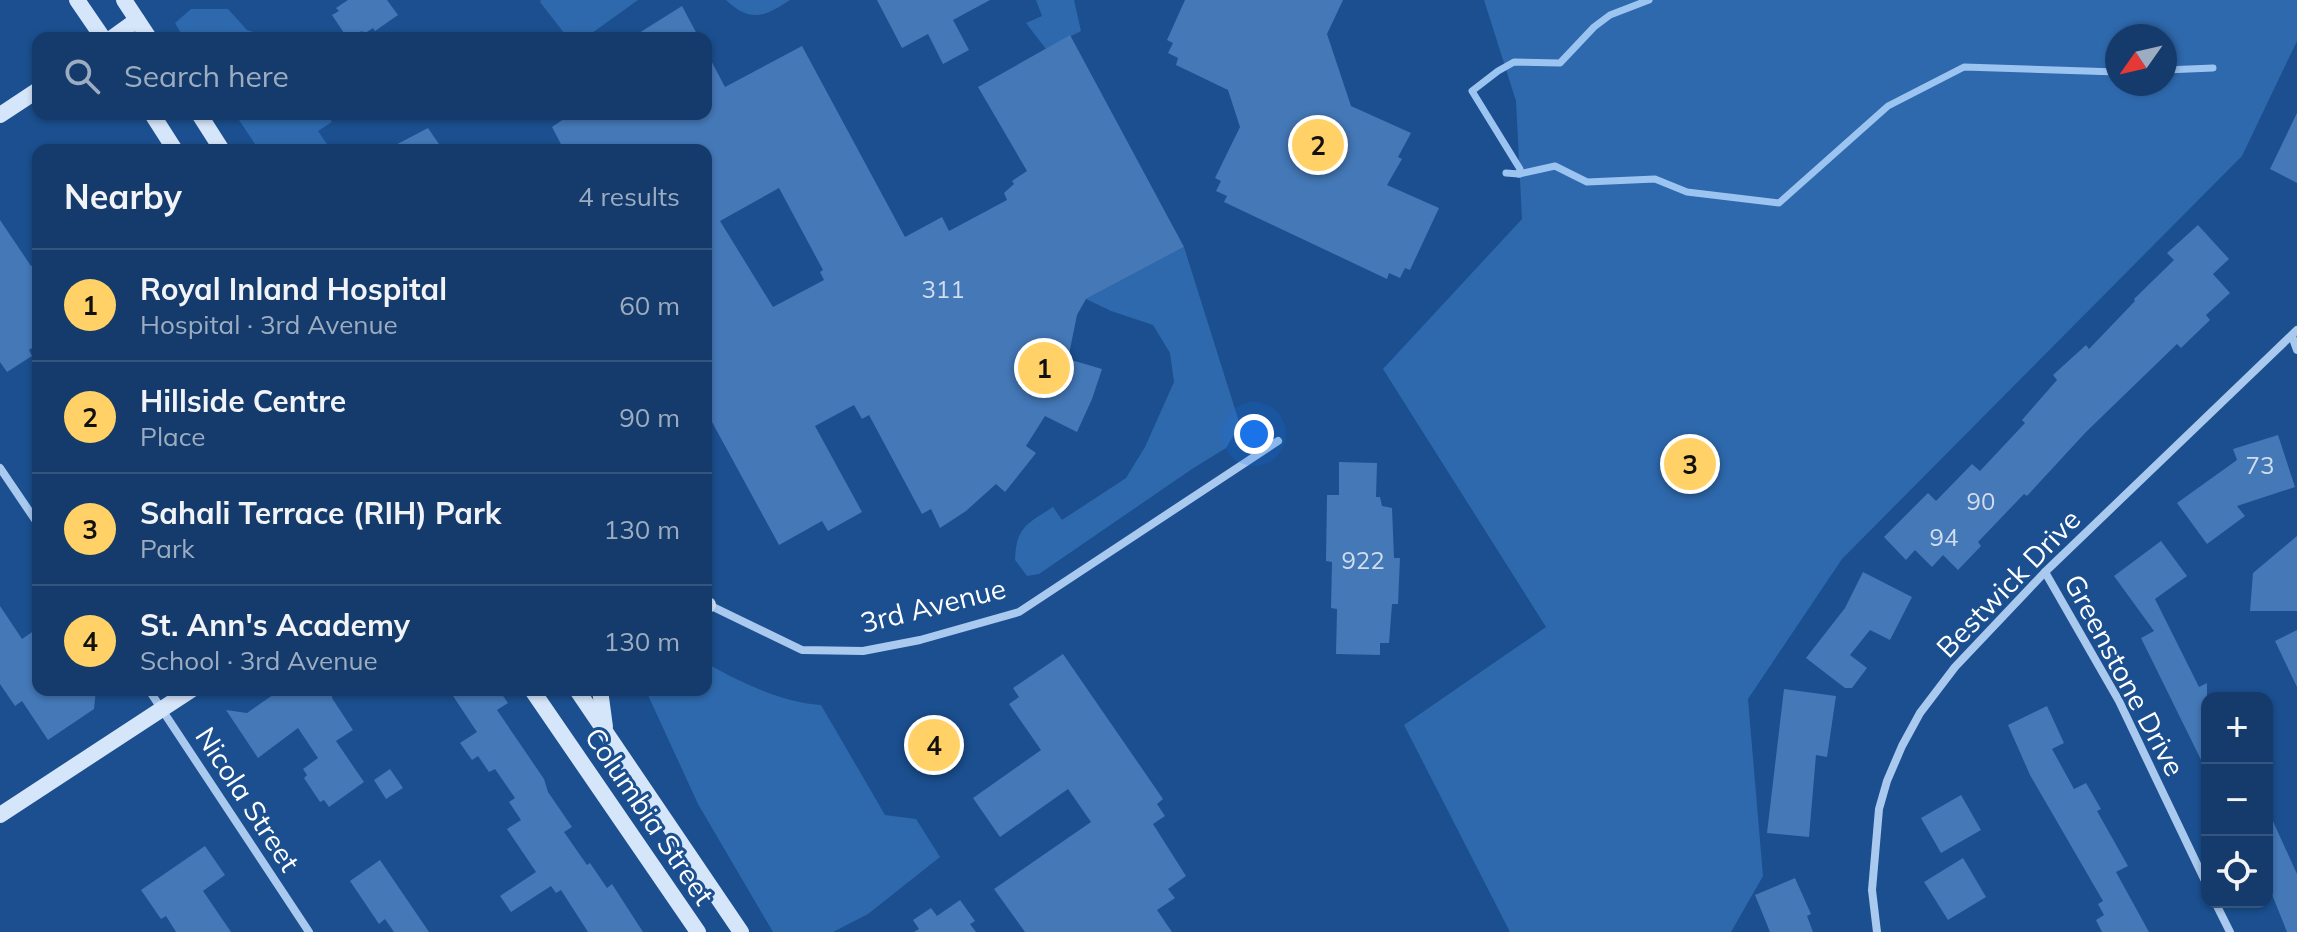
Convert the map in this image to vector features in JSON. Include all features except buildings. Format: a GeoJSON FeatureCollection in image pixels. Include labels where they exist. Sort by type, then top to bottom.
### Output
{"type":"FeatureCollection","features":[{"type":"Feature","properties":{"kind":"main road"},"geometry":{"type":"LineString","coordinates":[[77,0],[99,32]]}},
{"type":"Feature","properties":{"kind":"main road"},"geometry":{"type":"LineString","coordinates":[[124,0],[145,32]]}},
{"type":"Feature","properties":{"kind":"main road"},"geometry":{"type":"LineString","coordinates":[[120,32],[137,20]]}},
{"type":"Feature","properties":{"kind":"main road"},"geometry":{"type":"LineString","coordinates":[[0,115],[32,94]]}},
{"type":"Feature","properties":{"kind":"main road"},"geometry":{"type":"LineString","coordinates":[[156,120],[171,144]]}},
{"type":"Feature","properties":{"kind":"main road"},"geometry":{"type":"LineString","coordinates":[[203,120],[218,144]]}},
{"type":"Feature","properties":{"kind":"main road"},"geometry":{"type":"LineString","coordinates":[[0,815],[182,696]]}},
{"type":"Feature","properties":{"kind":"main road","name":"Columbia Street"},"geometry":{"type":"LineString","coordinates":[[536,696],[698,932]]}},
{"type":"Feature","properties":{"kind":"main road","name":"Columbia Street"},"geometry":{"type":"LineString","coordinates":[[581,696],[741,932]]}},
{"type":"Feature","properties":{"kind":"main road"},"geometry":{"type":"LineString","coordinates":[[601,696],[606,733]]}},
{"type":"Feature","properties":{"kind":"street"},"geometry":{"type":"LineString","coordinates":[[2295,333],[2297,350]]}},
{"type":"Feature","properties":{"kind":"street","name":"Bestwick Drive"},"geometry":{"type":"LineString","coordinates":[[1877,932],[1872,890],[1874,848],[1886,784],[1920,713],[1955,667],[2045,572],[2295,333]]}},
{"type":"Feature","properties":{"kind":"street","name":"3rd Avenue"},"geometry":{"type":"LineString","coordinates":[[712,607],[802,650],[863,651],[920,640],[992,620],[1019,612],[1278,441]]}},
{"type":"Feature","properties":{"kind":"street"},"geometry":{"type":"LineString","coordinates":[[0,468],[32,515]]}},
{"type":"Feature","properties":{"kind":"street","name":"Greenstone Drive"},"geometry":{"type":"LineString","coordinates":[[2045,572],[2119,701],[2201,872]]}},
{"type":"Feature","properties":{"kind":"street","name":"Nicola Street"},"geometry":{"type":"LineString","coordinates":[[153,696],[309,932]]}},
{"type":"Feature","properties":{"kind":"street"},"geometry":{"type":"LineString","coordinates":[[2218,908],[2230,932]]}},
{"type":"Feature","properties":{"kind":"shaded area"},"geometry":{"type":"Polygon","coordinates":[[[638,0],[593,32],[563,32],[540,2],[638,0]]]}},
{"type":"Feature","properties":{"kind":"shaded area"},"geometry":{"type":"Polygon","coordinates":[[[726,0],[790,0],[765,14],[750,15],[726,0]]]}},
{"type":"Feature","properties":{"kind":"shaded area"},"geometry":{"type":"Polygon","coordinates":[[[1036,0],[1074,0],[1081,31],[1046,49],[1026,23],[1042,16],[1036,0]]]}},
{"type":"Feature","properties":{"kind":"shaded area"},"geometry":{"type":"Polygon","coordinates":[[[1484,0],[2297,0],[2297,41],[2242,156],[1842,559],[1748,699],[1763,876],[1731,932],[1510,932],[1404,725],[1546,627],[1383,369],[1522,219],[1516,101],[1484,0]]]}},
{"type":"Feature","properties":{"kind":"shaded area"},"geometry":{"type":"Polygon","coordinates":[[[191,9],[228,9],[247,30],[254,32],[180,32],[175,23],[191,9]]]}},
{"type":"Feature","properties":{"kind":"shaded area"},"geometry":{"type":"Polygon","coordinates":[[[239,120],[332,122],[318,131],[327,144],[255,144],[239,120]]]}},
{"type":"Feature","properties":{"kind":"shaded area"},"geometry":{"type":"Polygon","coordinates":[[[1184,247],[1240,425],[1226,448],[1039,574],[1027,576],[1015,560],[1021,533],[1053,507],[1062,520],[1126,478],[1145,447],[1174,382],[1170,353],[1153,325],[1086,299],[1184,247]]]}},
{"type":"Feature","properties":{"kind":"shaded area"},"geometry":{"type":"Polygon","coordinates":[[[712,666],[776,696],[821,705],[885,815],[916,819],[940,857],[868,914],[833,932],[773,932],[698,804],[648,696],[712,696],[712,666]]]}},
{"type":"Feature","properties":{"kind":"waterway"},"geometry":{"type":"LineString","coordinates":[[1519,174],[1520,169],[1472,91],[1514,62],[1560,63],[1594,27],[1610,15],[1649,0]]}},
{"type":"Feature","properties":{"kind":"waterway"},"geometry":{"type":"LineString","coordinates":[[1506,173],[1519,174],[1555,166],[1587,182],[1655,179],[1687,192],[1779,203],[1888,106],[1964,67],[2105,72]]}},
{"type":"Feature","properties":{"kind":"waterway"},"geometry":{"type":"LineString","coordinates":[[2177,70],[2213,68]]}},
{"type":"Feature","properties":{"kind":"place","name":"Hillside Centre"},"geometry":{"type":"Point","coordinates":[1318,145]}},
{"type":"Feature","properties":{"kind":"place","name":"Royal Inland Hospital"},"geometry":{"type":"Point","coordinates":[1044,368]}},
{"type":"Feature","properties":{"kind":"place","name":"Sahali Terrace (RIH) Park"},"geometry":{"type":"Point","coordinates":[1690,464]}},
{"type":"Feature","properties":{"kind":"place","name":"St. Ann's Academy"},"geometry":{"type":"Point","coordinates":[934,745]}}]}
